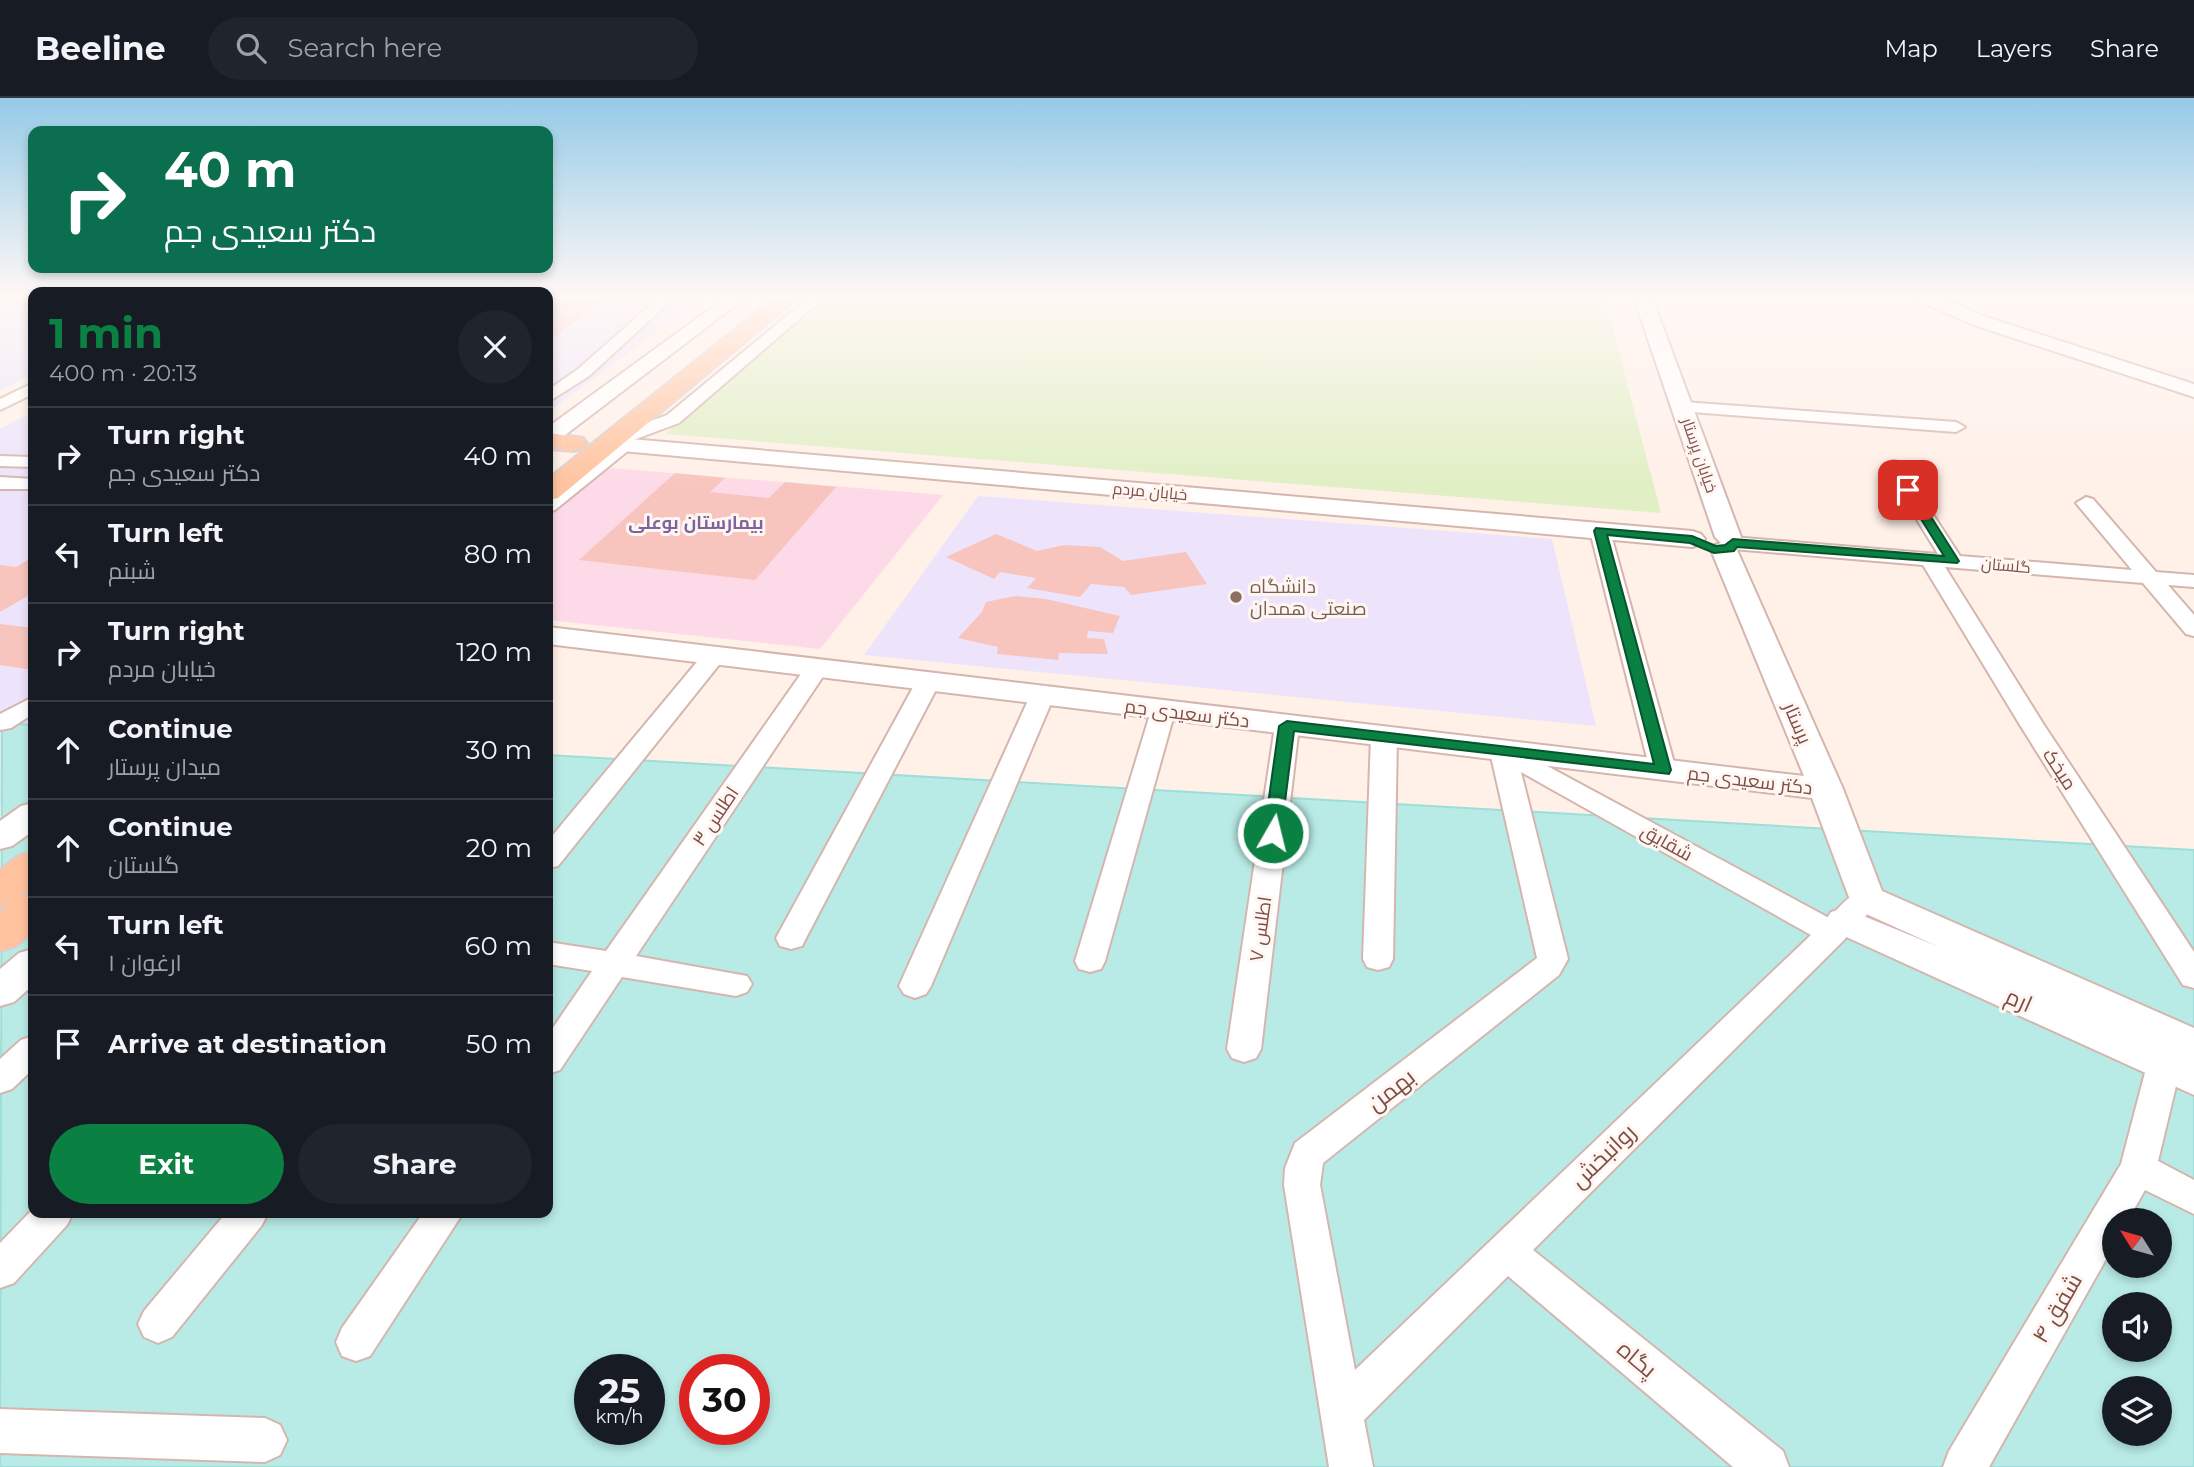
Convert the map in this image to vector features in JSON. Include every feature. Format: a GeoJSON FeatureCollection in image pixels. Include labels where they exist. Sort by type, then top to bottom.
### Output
{"type":"FeatureCollection","features":[{"type":"Feature","properties":{"kind":"main road"},"geometry":{"type":"LineString","coordinates":[[553,460],[683,359]]}},
{"type":"Feature","properties":{"kind":"main road"},"geometry":{"type":"LineString","coordinates":[[553,488],[615,445],[716,359]]}},
{"type":"Feature","properties":{"kind":"main road"},"geometry":{"type":"LineString","coordinates":[[553,440],[575,443]]}},
{"type":"Feature","properties":{"kind":"main road"},"geometry":{"type":"LineString","coordinates":[[0,892],[28,870]]}},
{"type":"Feature","properties":{"kind":"main road"},"geometry":{"type":"LineString","coordinates":[[0,936],[28,913]]}},
{"type":"Feature","properties":{"kind":"street"},"geometry":{"type":"LineString","coordinates":[[553,394],[599,359]]}},
{"type":"Feature","properties":{"kind":"street"},"geometry":{"type":"LineString","coordinates":[[553,435],[655,359]]}},
{"type":"Feature","properties":{"kind":"street"},"geometry":{"type":"LineString","coordinates":[[553,501],[615,445],[673,419],[744,359]]}},
{"type":"Feature","properties":{"kind":"street","name":"خیابان پرستار"},"geometry":{"type":"LineString","coordinates":[[1645,359],[1668,429]]}},
{"type":"Feature","properties":{"kind":"street","name":"خیابان پرستار"},"geometry":{"type":"LineString","coordinates":[[1666,359],[1684,407],[1713,536]]}},
{"type":"Feature","properties":{"kind":"street"},"geometry":{"type":"LineString","coordinates":[[2096,359],[2194,391]]}},
{"type":"Feature","properties":{"kind":"street"},"geometry":{"type":"LineString","coordinates":[[0,405],[28,391]]}},
{"type":"Feature","properties":{"kind":"street"},"geometry":{"type":"LineString","coordinates":[[0,417],[28,403]]}},
{"type":"Feature","properties":{"kind":"street"},"geometry":{"type":"LineString","coordinates":[[1684,407],[1956,427]]}},
{"type":"Feature","properties":{"kind":"street","name":"خیابان مردم"},"geometry":{"type":"LineString","coordinates":[[615,445],[1600,531],[1713,536]]}},
{"type":"Feature","properties":{"kind":"street"},"geometry":{"type":"LineString","coordinates":[[0,461],[28,462]]}},
{"type":"Feature","properties":{"kind":"street","name":"میخک"},"geometry":{"type":"LineString","coordinates":[[1894,466],[1941,560],[2032,725],[2194,977]]}},
{"type":"Feature","properties":{"kind":"street"},"geometry":{"type":"LineString","coordinates":[[0,483],[28,484]]}},
{"type":"Feature","properties":{"kind":"street"},"geometry":{"type":"LineString","coordinates":[[2086,503],[2194,629]]}},
{"type":"Feature","properties":{"kind":"street"},"geometry":{"type":"LineString","coordinates":[[1600,531],[1663,770]]}},
{"type":"Feature","properties":{"kind":"street","name":"گلستان"},"geometry":{"type":"LineString","coordinates":[[1713,536],[1941,560],[2194,581]]}},
{"type":"Feature","properties":{"kind":"street","name":"پرستار"},"geometry":{"type":"LineString","coordinates":[[1713,536],[1825,789],[1847,918]]}},
{"type":"Feature","properties":{"kind":"street","name":"دکتر سعیدی جم"},"geometry":{"type":"LineString","coordinates":[[553,640],[714,656],[1825,789]]}},
{"type":"Feature","properties":{"kind":"street"},"geometry":{"type":"LineString","coordinates":[[553,853],[714,656]]}},
{"type":"Feature","properties":{"kind":"street","name":"اطلس ۳"},"geometry":{"type":"LineString","coordinates":[[553,1053],[816,668]]}},
{"type":"Feature","properties":{"kind":"street"},"geometry":{"type":"LineString","coordinates":[[791,938],[929,682]]}},
{"type":"Feature","properties":{"kind":"street"},"geometry":{"type":"LineString","coordinates":[[915,986],[1042,696]]}},
{"type":"Feature","properties":{"kind":"street"},"geometry":{"type":"LineString","coordinates":[[2,723],[28,707]]}},
{"type":"Feature","properties":{"kind":"street"},"geometry":{"type":"LineString","coordinates":[[1090,961],[1163,710]]}},
{"type":"Feature","properties":{"kind":"street","name":"اطلس ۷"},"geometry":{"type":"LineString","coordinates":[[1244,1049],[1287,726]]}},
{"type":"Feature","properties":{"kind":"street"},"geometry":{"type":"LineString","coordinates":[[1378,959],[1384,737]]}},
{"type":"Feature","properties":{"kind":"street","name":"شقایق"},"geometry":{"type":"LineString","coordinates":[[1503,752],[1847,918]]}},
{"type":"Feature","properties":{"kind":"street","name":"بهمن"},"geometry":{"type":"LineString","coordinates":[[1351,1467],[1302,1185],[1303,1168],[1308,1154],[1548,967],[1553,959],[1503,752]]}},
{"type":"Feature","properties":{"kind":"street"},"geometry":{"type":"LineString","coordinates":[[0,838],[28,818]]}},
{"type":"Feature","properties":{"kind":"street","name":"ارم"},"geometry":{"type":"LineString","coordinates":[[1847,918],[2184,1063]]}},
{"type":"Feature","properties":{"kind":"street","name":"روانبخش"},"geometry":{"type":"LineString","coordinates":[[1340,1413],[1847,918]]}},
{"type":"Feature","properties":{"kind":"street"},"geometry":{"type":"LineString","coordinates":[[553,954],[736,984]]}},
{"type":"Feature","properties":{"kind":"street"},"geometry":{"type":"LineString","coordinates":[[0,991],[28,967]]}},
{"type":"Feature","properties":{"kind":"street"},"geometry":{"type":"LineString","coordinates":[[0,1079],[28,1054]]}},
{"type":"Feature","properties":{"kind":"street"},"geometry":{"type":"LineString","coordinates":[[2184,1063],[2138,1168],[2194,1198]]}},
{"type":"Feature","properties":{"kind":"street","name":"شفق ۴"},"geometry":{"type":"LineString","coordinates":[[1965,1467],[2138,1168]]}},
{"type":"Feature","properties":{"kind":"street"},"geometry":{"type":"LineString","coordinates":[[0,1270],[49,1218]]}},
{"type":"Feature","properties":{"kind":"street"},"geometry":{"type":"LineString","coordinates":[[158,1324],[245,1218]]}},
{"type":"Feature","properties":{"kind":"street"},"geometry":{"type":"LineString","coordinates":[[356,1342],[441,1218]]}},
{"type":"Feature","properties":{"kind":"street","name":"پگاه"},"geometry":{"type":"LineString","coordinates":[[1506,1251],[1767,1467]]}},
{"type":"Feature","properties":{"kind":"street"},"geometry":{"type":"LineString","coordinates":[[0,1431],[265,1440]]}},
{"type":"Feature","properties":{"kind":"shaded area"},"geometry":{"type":"Polygon","coordinates":[[[0,359],[28,359],[28,377],[0,391],[0,359]]]}},
{"type":"Feature","properties":{"kind":"shaded area"},"geometry":{"type":"Polygon","coordinates":[[[553,359],[620,359],[553,408],[553,359]]]}},
{"type":"Feature","properties":{"kind":"shaded area"},"geometry":{"type":"Polygon","coordinates":[[[28,415],[28,785],[0,805],[0,429],[28,415]]]}},
{"type":"Feature","properties":{"kind":"shaded area"},"geometry":{"type":"Polygon","coordinates":[[[597,467],[943,495],[820,649],[553,621],[553,508],[597,467]]]}},
{"type":"Feature","properties":{"kind":"shaded area","name":"دانشگاه صنعتی همدان"},"geometry":{"type":"Polygon","coordinates":[[[978,496],[1552,539],[1596,726],[864,655],[978,496]]]}},
{"type":"Feature","properties":{"kind":"green space"},"geometry":{"type":"Polygon","coordinates":[[[754,359],[1621,359],[1661,513],[665,434],[754,359]]]}},
{"type":"Feature","properties":{"kind":"water"},"geometry":{"type":"Polygon","coordinates":[[[2,723],[28,725],[28,1218],[553,1218],[553,755],[2194,850],[2194,1467],[0,1467],[2,723]]]}},
{"type":"Feature","properties":{"kind":"building"},"geometry":{"type":"Polygon","coordinates":[[[675,473],[725,478],[710,492],[769,498],[785,482],[836,487],[755,580],[579,560],[675,473]]]}},
{"type":"Feature","properties":{"kind":"building"},"geometry":{"type":"Polygon","coordinates":[[[996,534],[1037,551],[1064,545],[1100,547],[1123,561],[1186,552],[1207,584],[1131,595],[1124,587],[1091,584],[1080,597],[1027,588],[1036,578],[1000,572],[994,579],[946,557],[996,534]]]}},
{"type":"Feature","properties":{"kind":"building"},"geometry":{"type":"Polygon","coordinates":[[[28,560],[28,596],[0,612],[0,565],[16,567],[28,560]]]}},
{"type":"Feature","properties":{"kind":"building"},"geometry":{"type":"Polygon","coordinates":[[[1015,596],[1046,599],[1120,616],[1113,633],[1088,631],[1087,638],[1104,639],[1108,654],[1059,653],[1058,660],[997,654],[998,647],[958,638],[982,612],[986,602],[1015,596]]]}},
{"type":"Feature","properties":{"kind":"building"},"geometry":{"type":"Polygon","coordinates":[[[0,624],[28,627],[28,669],[0,665],[0,624]]]}},
{"type":"Feature","properties":{"kind":"place","name":"دانشگاه صنعتی همدان"},"geometry":{"type":"Point","coordinates":[1236,597]}},
{"type":"Feature","properties":{"kind":"district","name":"بیمارستان بوعلی"},"geometry":{"type":"Point","coordinates":[696,523]}},
{"type":"Feature","properties":{"kind":"route"},"geometry":{"type":"LineString","coordinates":[[1273,833],[1287,726],[1663,770],[1600,531],[1692,539],[1704,547],[1724,550],[1733,546],[1733,543],[1953,561],[1908,490]]}}]}
